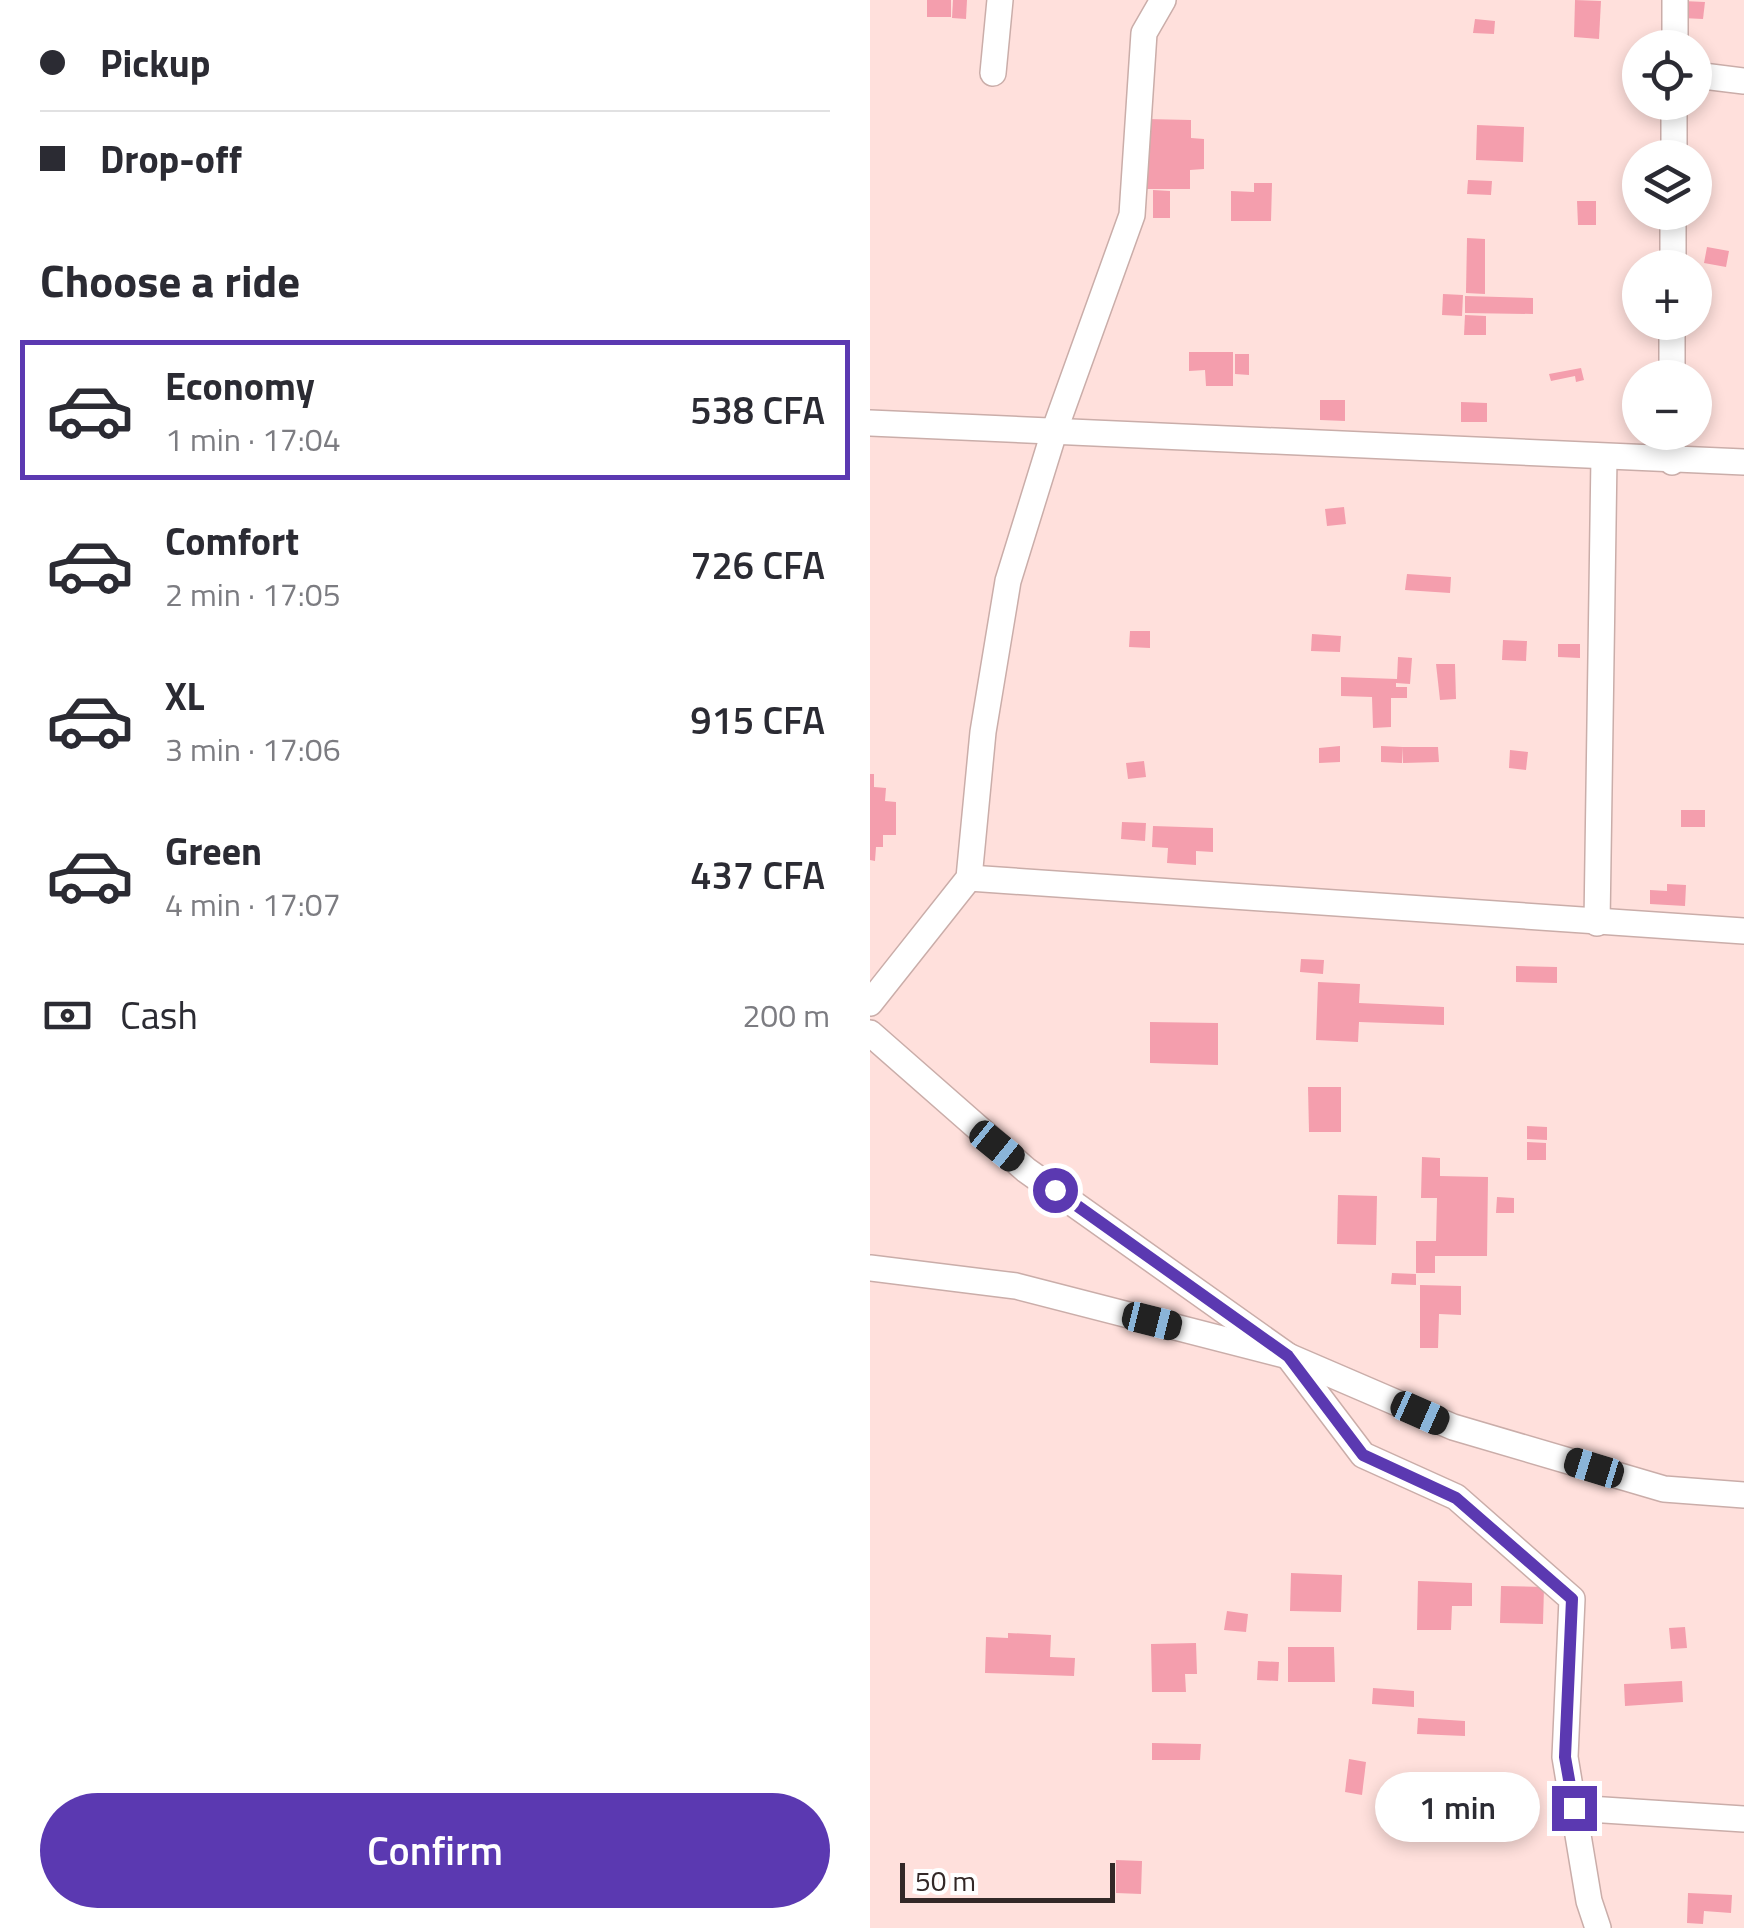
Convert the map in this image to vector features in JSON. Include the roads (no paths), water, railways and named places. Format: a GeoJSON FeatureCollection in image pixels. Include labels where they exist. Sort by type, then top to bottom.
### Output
{"type":"FeatureCollection","features":[{"type":"Feature","properties":{"kind":"street"},"geometry":{"type":"LineString","coordinates":[[993,73],[1000,0]]}},
{"type":"Feature","properties":{"kind":"street"},"geometry":{"type":"LineString","coordinates":[[870,1003],[969,878],[983,732],[1008,581],[1055,430],[1132,215],[1144,32],[1163,0]]}},
{"type":"Feature","properties":{"kind":"street"},"geometry":{"type":"LineString","coordinates":[[1674,30],[1675,0]]}},
{"type":"Feature","properties":{"kind":"street"},"geometry":{"type":"LineString","coordinates":[[1712,77],[1744,81]]}},
{"type":"Feature","properties":{"kind":"street"},"geometry":{"type":"LineString","coordinates":[[870,423],[1672,462],[1744,462]]}},
{"type":"Feature","properties":{"kind":"street"},"geometry":{"type":"LineString","coordinates":[[1672,450],[1672,462]]}},
{"type":"Feature","properties":{"kind":"street"},"geometry":{"type":"LineString","coordinates":[[1597,924],[1604,457]]}},
{"type":"Feature","properties":{"kind":"street"},"geometry":{"type":"LineString","coordinates":[[969,878],[1597,924],[1744,931]]}},
{"type":"Feature","properties":{"kind":"street"},"geometry":{"type":"LineString","coordinates":[[870,1033],[1026,1170],[1288,1356],[1363,1455],[1456,1498],[1572,1599],[1565,1757],[1598,1928]]}},
{"type":"Feature","properties":{"kind":"street"},"geometry":{"type":"LineString","coordinates":[[870,1268],[1016,1286],[1288,1356],[1452,1427],[1664,1489],[1744,1495]]}},
{"type":"Feature","properties":{"kind":"street"},"geometry":{"type":"LineString","coordinates":[[1574,1808],[1744,1819]]}}]}
